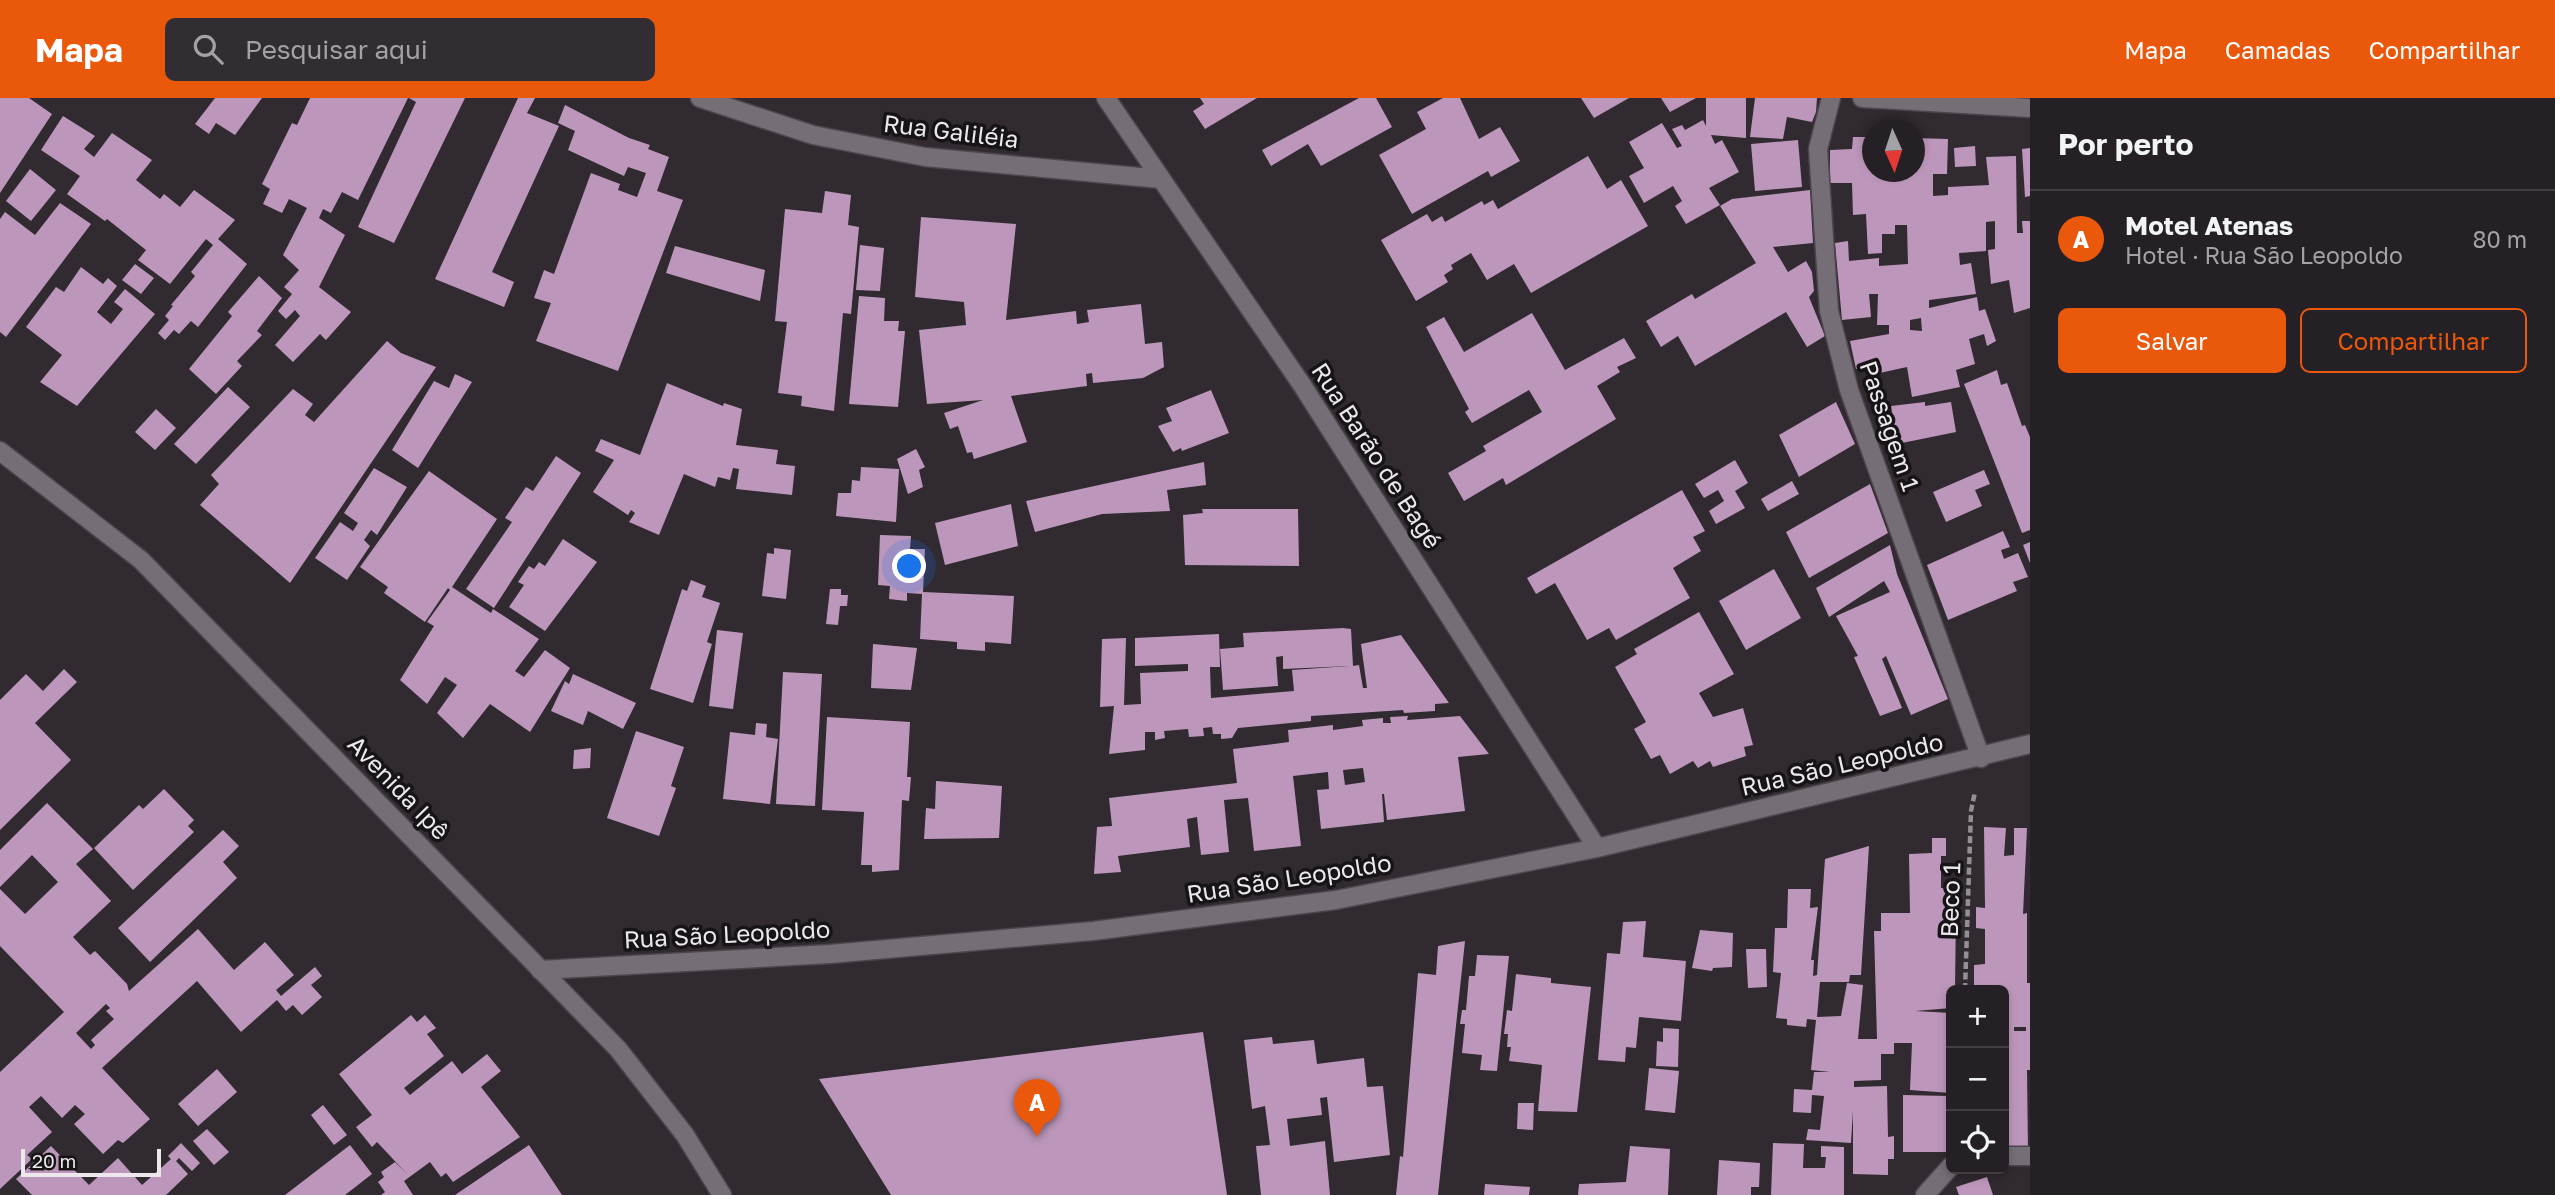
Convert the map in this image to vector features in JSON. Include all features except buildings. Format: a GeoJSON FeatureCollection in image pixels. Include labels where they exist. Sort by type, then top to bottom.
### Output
{"type":"FeatureCollection","features":[{"type":"Feature","properties":{"kind":"street","name":"Rua Galiléia"},"geometry":{"type":"LineString","coordinates":[[700,98],[813,135],[925,157],[1161,179]]}},
{"type":"Feature","properties":{"kind":"street","name":"Rua Barão de Bagé"},"geometry":{"type":"LineString","coordinates":[[1106,98],[1302,385],[1597,848]]}},
{"type":"Feature","properties":{"kind":"street","name":"Passagem 1"},"geometry":{"type":"LineString","coordinates":[[1831,98],[1818,149],[1829,312],[1849,390],[1981,758]]}},
{"type":"Feature","properties":{"kind":"street"},"geometry":{"type":"LineString","coordinates":[[1862,98],[2030,108]]}},
{"type":"Feature","properties":{"kind":"street","name":"Avenida Ipê"},"geometry":{"type":"LineString","coordinates":[[0,452],[141,559],[618,1049],[685,1135],[722,1195]]}},
{"type":"Feature","properties":{"kind":"street","name":"Rua São Leopoldo"},"geometry":{"type":"LineString","coordinates":[[540,970],[830,954],[1093,931],[1336,900],[1597,848],[1981,758],[2030,744]]}},
{"type":"Feature","properties":{"kind":"street"},"geometry":{"type":"LineString","coordinates":[[2009,1156],[2030,1156]]}},
{"type":"Feature","properties":{"kind":"street"},"geometry":{"type":"LineString","coordinates":[[1925,1195],[1946,1172]]}},
{"type":"Feature","properties":{"kind":"path","name":"Beco 1"},"geometry":{"type":"LineString","coordinates":[[1965,985],[1971,811]]}},
{"type":"Feature","properties":{"kind":"place","name":"Motel Atenas"},"geometry":{"type":"Point","coordinates":[1037,1137]}}]}
